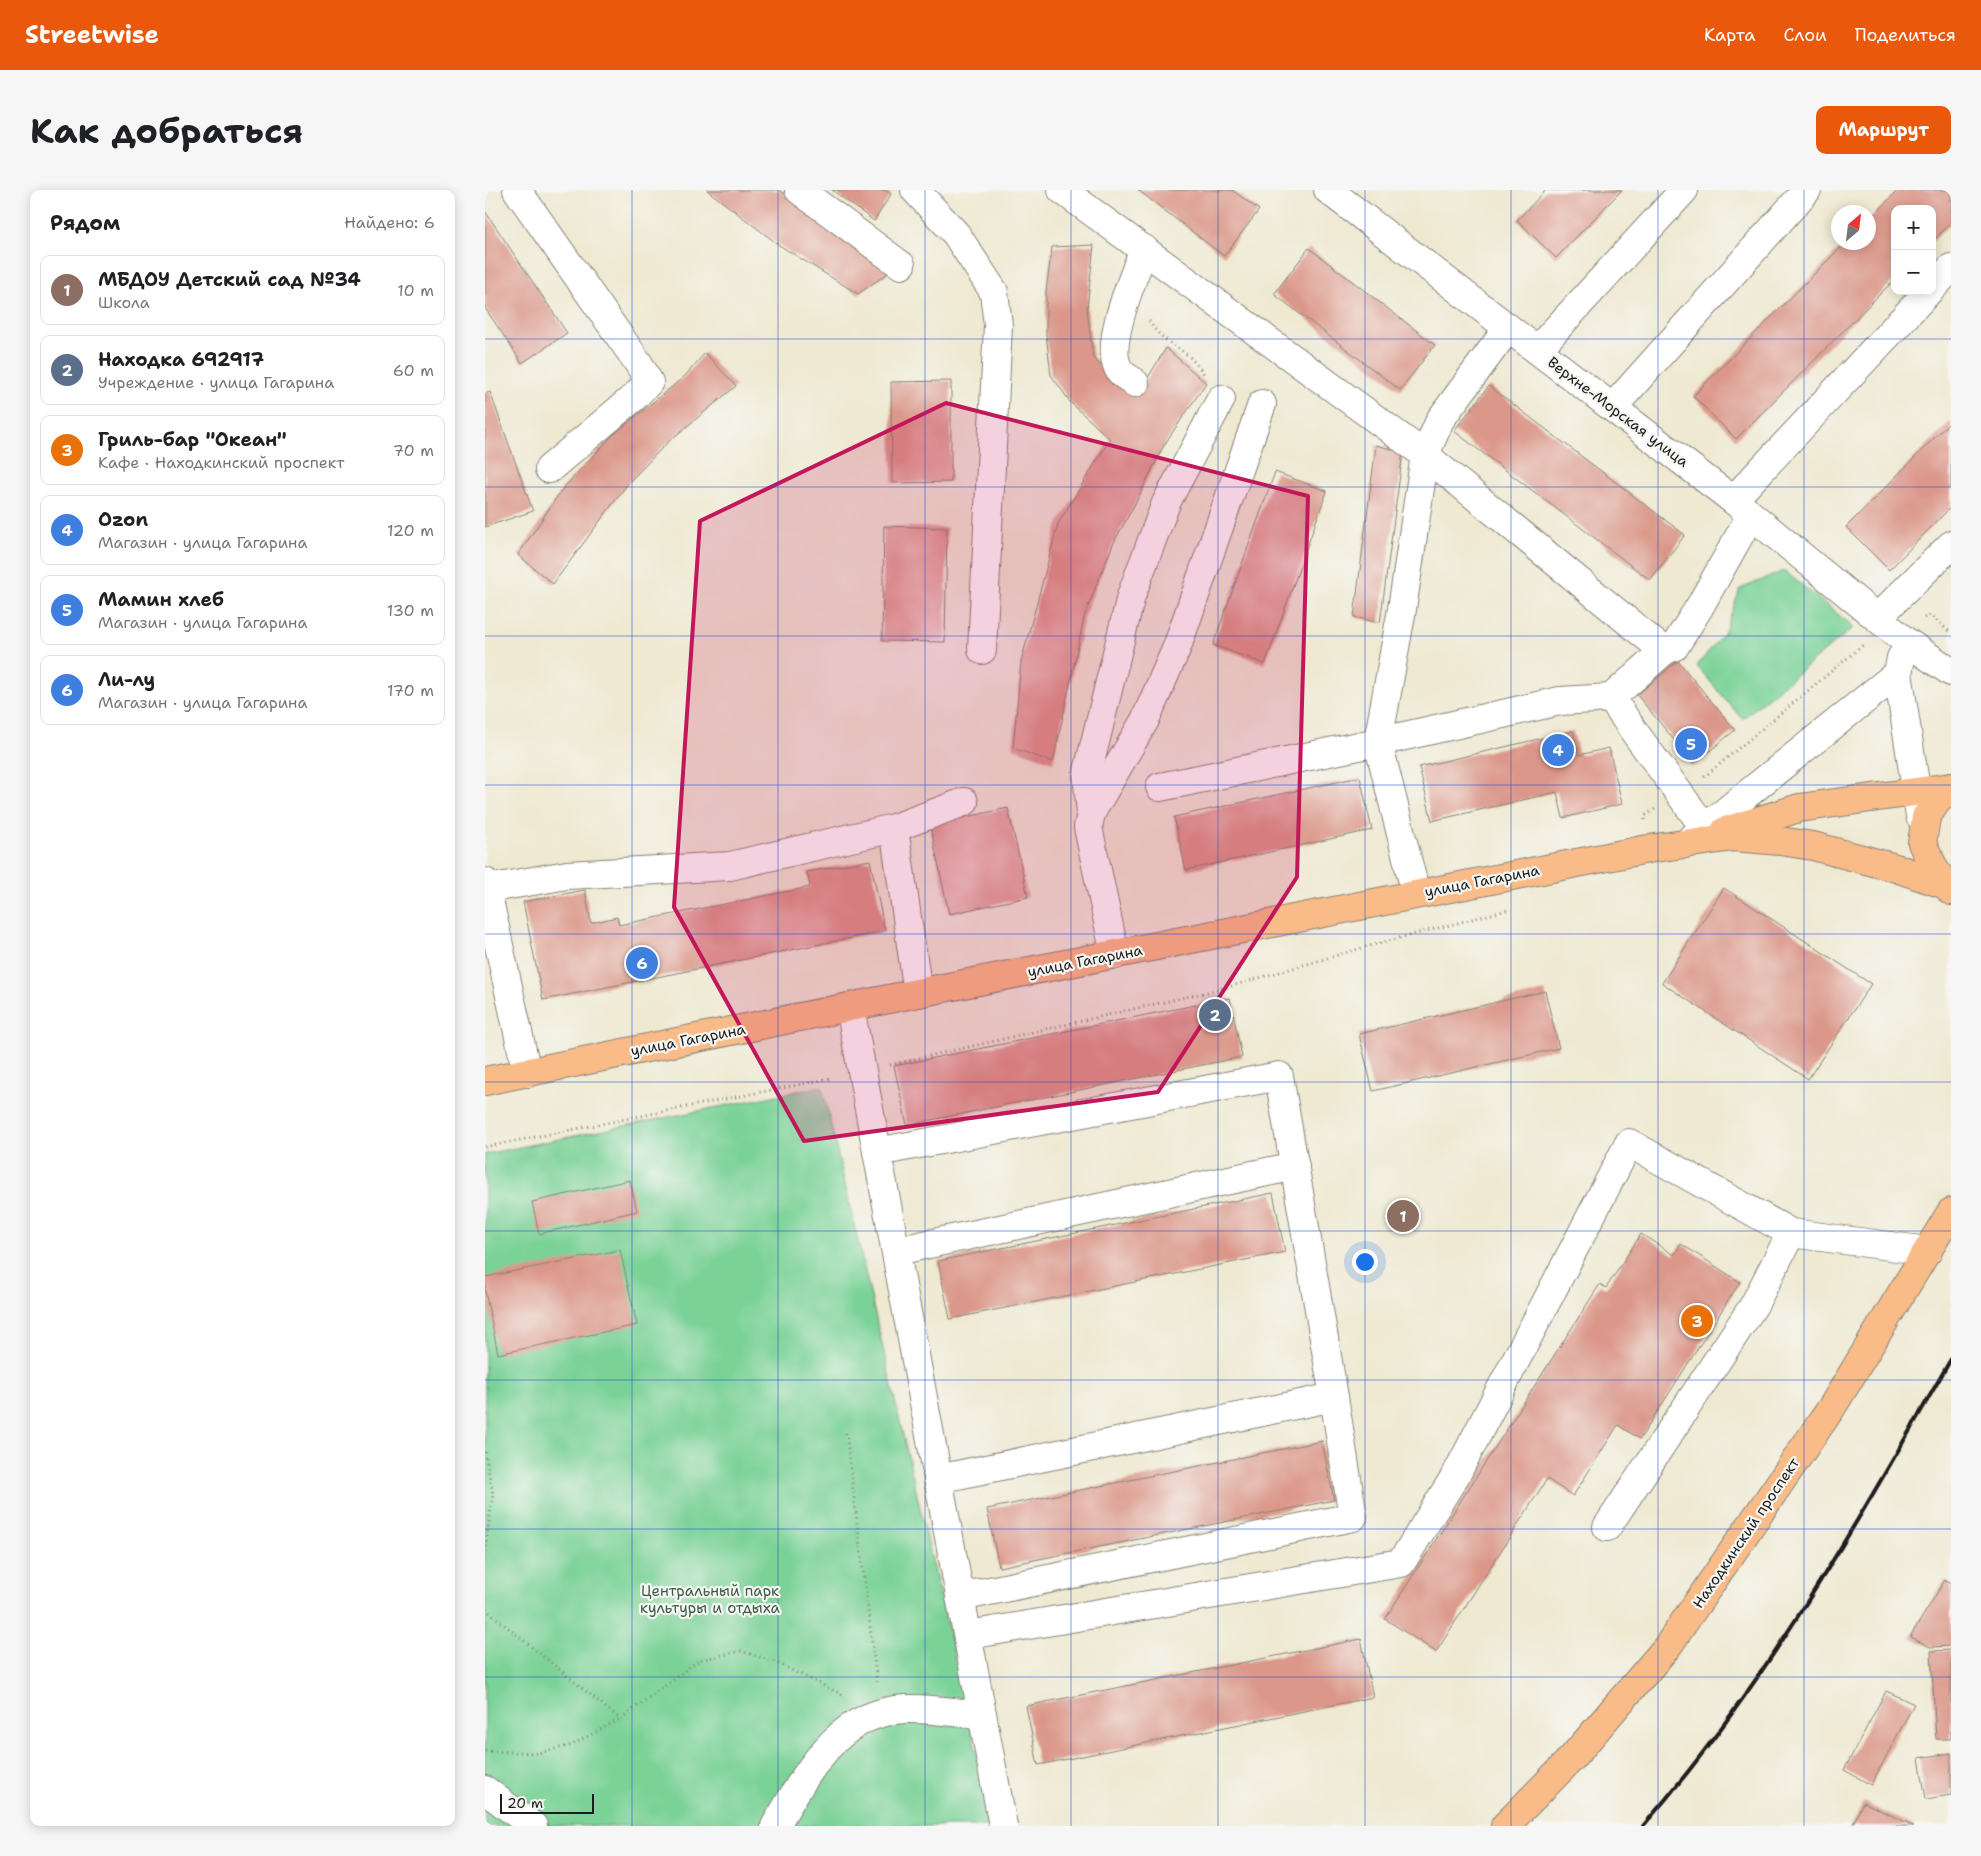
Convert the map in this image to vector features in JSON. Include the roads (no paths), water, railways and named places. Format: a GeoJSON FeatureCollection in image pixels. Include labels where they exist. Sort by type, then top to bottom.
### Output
{"type":"FeatureCollection","features":[{"type":"Feature","properties":{"kind":"main road","name":"улица Гагарина"},"geometry":{"type":"LineString","coordinates":[[485,1079],[527,1073],[918,993],[1648,849],[1799,808],[1951,787]]}},
{"type":"Feature","properties":{"kind":"main road"},"geometry":{"type":"LineString","coordinates":[[1949,888],[1935,870],[1923,843],[1926,817],[1940,798],[1951,793]]}},
{"type":"Feature","properties":{"kind":"main road","name":"улица Гагарина"},"geometry":{"type":"LineString","coordinates":[[1695,835],[1780,841],[1813,846],[1895,868],[1949,888]]}},
{"type":"Feature","properties":{"kind":"main road","name":"Находкинский проспект"},"geometry":{"type":"LineString","coordinates":[[1505,1826],[1571,1758],[1667,1647],[1832,1407],[1951,1212]]}},
{"type":"Feature","properties":{"kind":"street"},"geometry":{"type":"LineString","coordinates":[[517,190],[639,364],[649,382],[633,398],[549,469]]}},
{"type":"Feature","properties":{"kind":"street"},"geometry":{"type":"LineString","coordinates":[[799,190],[901,265]]}},
{"type":"Feature","properties":{"kind":"street"},"geometry":{"type":"LineString","coordinates":[[915,190],[957,234],[994,292],[997,325],[982,650]]}},
{"type":"Feature","properties":{"kind":"street"},"geometry":{"type":"LineString","coordinates":[[1062,190],[1425,455],[1664,650]]}},
{"type":"Feature","properties":{"kind":"street"},"geometry":{"type":"LineString","coordinates":[[1537,350],[1684,190]]}},
{"type":"Feature","properties":{"kind":"street"},"geometry":{"type":"LineString","coordinates":[[1613,407],[1807,190]]}},
{"type":"Feature","properties":{"kind":"street","name":"Верхне-Морская улица"},"geometry":{"type":"LineString","coordinates":[[1339,193],[1508,328],[1742,508],[1904,640],[1951,672]]}},
{"type":"Feature","properties":{"kind":"street"},"geometry":{"type":"LineString","coordinates":[[1135,383],[1120,372],[1113,354],[1116,331],[1144,249]]}},
{"type":"Feature","properties":{"kind":"street"},"geometry":{"type":"LineString","coordinates":[[1936,284],[1951,268]]}},
{"type":"Feature","properties":{"kind":"street"},"geometry":{"type":"LineString","coordinates":[[1160,787],[1378,742],[1560,701],[1611,698],[1664,650],[1675,646],[1700,606],[1742,508],[1926,295]]}},
{"type":"Feature","properties":{"kind":"street"},"geometry":{"type":"LineString","coordinates":[[1416,894],[1378,742],[1402,609],[1425,455],[1440,420],[1508,328]]}},
{"type":"Feature","properties":{"kind":"street"},"geometry":{"type":"LineString","coordinates":[[1115,955],[1088,827],[1091,813],[1087,774],[1131,596],[1166,503],[1221,398]]}},
{"type":"Feature","properties":{"kind":"street"},"geometry":{"type":"LineString","coordinates":[[1091,813],[1145,720],[1177,647],[1262,404]]}},
{"type":"Feature","properties":{"kind":"street"},"geometry":{"type":"LineString","coordinates":[[1878,617],[1951,545]]}},
{"type":"Feature","properties":{"kind":"street"},"geometry":{"type":"LineString","coordinates":[[1904,640],[1898,673],[1923,843]]}},
{"type":"Feature","properties":{"kind":"street"},"geometry":{"type":"LineString","coordinates":[[1611,698],[1638,737],[1695,835],[1898,673]]}},
{"type":"Feature","properties":{"kind":"street"},"geometry":{"type":"LineString","coordinates":[[527,1073],[486,886],[567,875],[730,866],[894,828],[964,802]]}},
{"type":"Feature","properties":{"kind":"street"},"geometry":{"type":"LineString","coordinates":[[894,828],[918,993]]}},
{"type":"Feature","properties":{"kind":"street"},"geometry":{"type":"LineString","coordinates":[[850,1007],[1003,1826]]}},
{"type":"Feature","properties":{"kind":"street"},"geometry":{"type":"LineString","coordinates":[[877,1152],[1279,1076],[1353,1516],[960,1597]]}},
{"type":"Feature","properties":{"kind":"street"},"geometry":{"type":"LineString","coordinates":[[968,1635],[1401,1563],[1457,1473],[1629,1144],[1791,1233],[1928,1251]]}},
{"type":"Feature","properties":{"kind":"street"},"geometry":{"type":"LineString","coordinates":[[896,1252],[1295,1166]]}},
{"type":"Feature","properties":{"kind":"street"},"geometry":{"type":"LineString","coordinates":[[1607,1528],[1754,1305],[1791,1233]]}},
{"type":"Feature","properties":{"kind":"street"},"geometry":{"type":"LineString","coordinates":[[938,1479],[1334,1397]]}},
{"type":"Feature","properties":{"kind":"street"},"geometry":{"type":"LineString","coordinates":[[775,1826],[808,1774],[842,1732],[858,1722],[903,1709],[935,1709],[982,1715]]}},
{"type":"Feature","properties":{"kind":"street"},"geometry":{"type":"LineString","coordinates":[[485,1790],[533,1826]]}},
{"type":"Feature","properties":{"kind":"railway"},"geometry":{"type":"LineString","coordinates":[[1643,1826],[1688,1772],[1770,1659],[1845,1540],[1951,1359]]}},
{"type":"Feature","properties":{"kind":"place","name":"Мамин хлеб"},"geometry":{"type":"Point","coordinates":[1691,744]}},
{"type":"Feature","properties":{"kind":"place","name":"Ozon"},"geometry":{"type":"Point","coordinates":[1558,750]}},
{"type":"Feature","properties":{"kind":"place","name":"Ли-лу"},"geometry":{"type":"Point","coordinates":[642,963]}},
{"type":"Feature","properties":{"kind":"place","name":"Находка 692917"},"geometry":{"type":"Point","coordinates":[1215,1015]}},
{"type":"Feature","properties":{"kind":"place","name":"МБДОУ Детский сад №34"},"geometry":{"type":"Point","coordinates":[1403,1216]}},
{"type":"Feature","properties":{"kind":"place","name":"Гриль-бар \"Океан\""},"geometry":{"type":"Point","coordinates":[1697,1321]}},
{"type":"Feature","properties":{"kind":"park label","name":"Центральный парк культуры и отдыха"},"geometry":{"type":"Point","coordinates":[710,1600]}}]}
